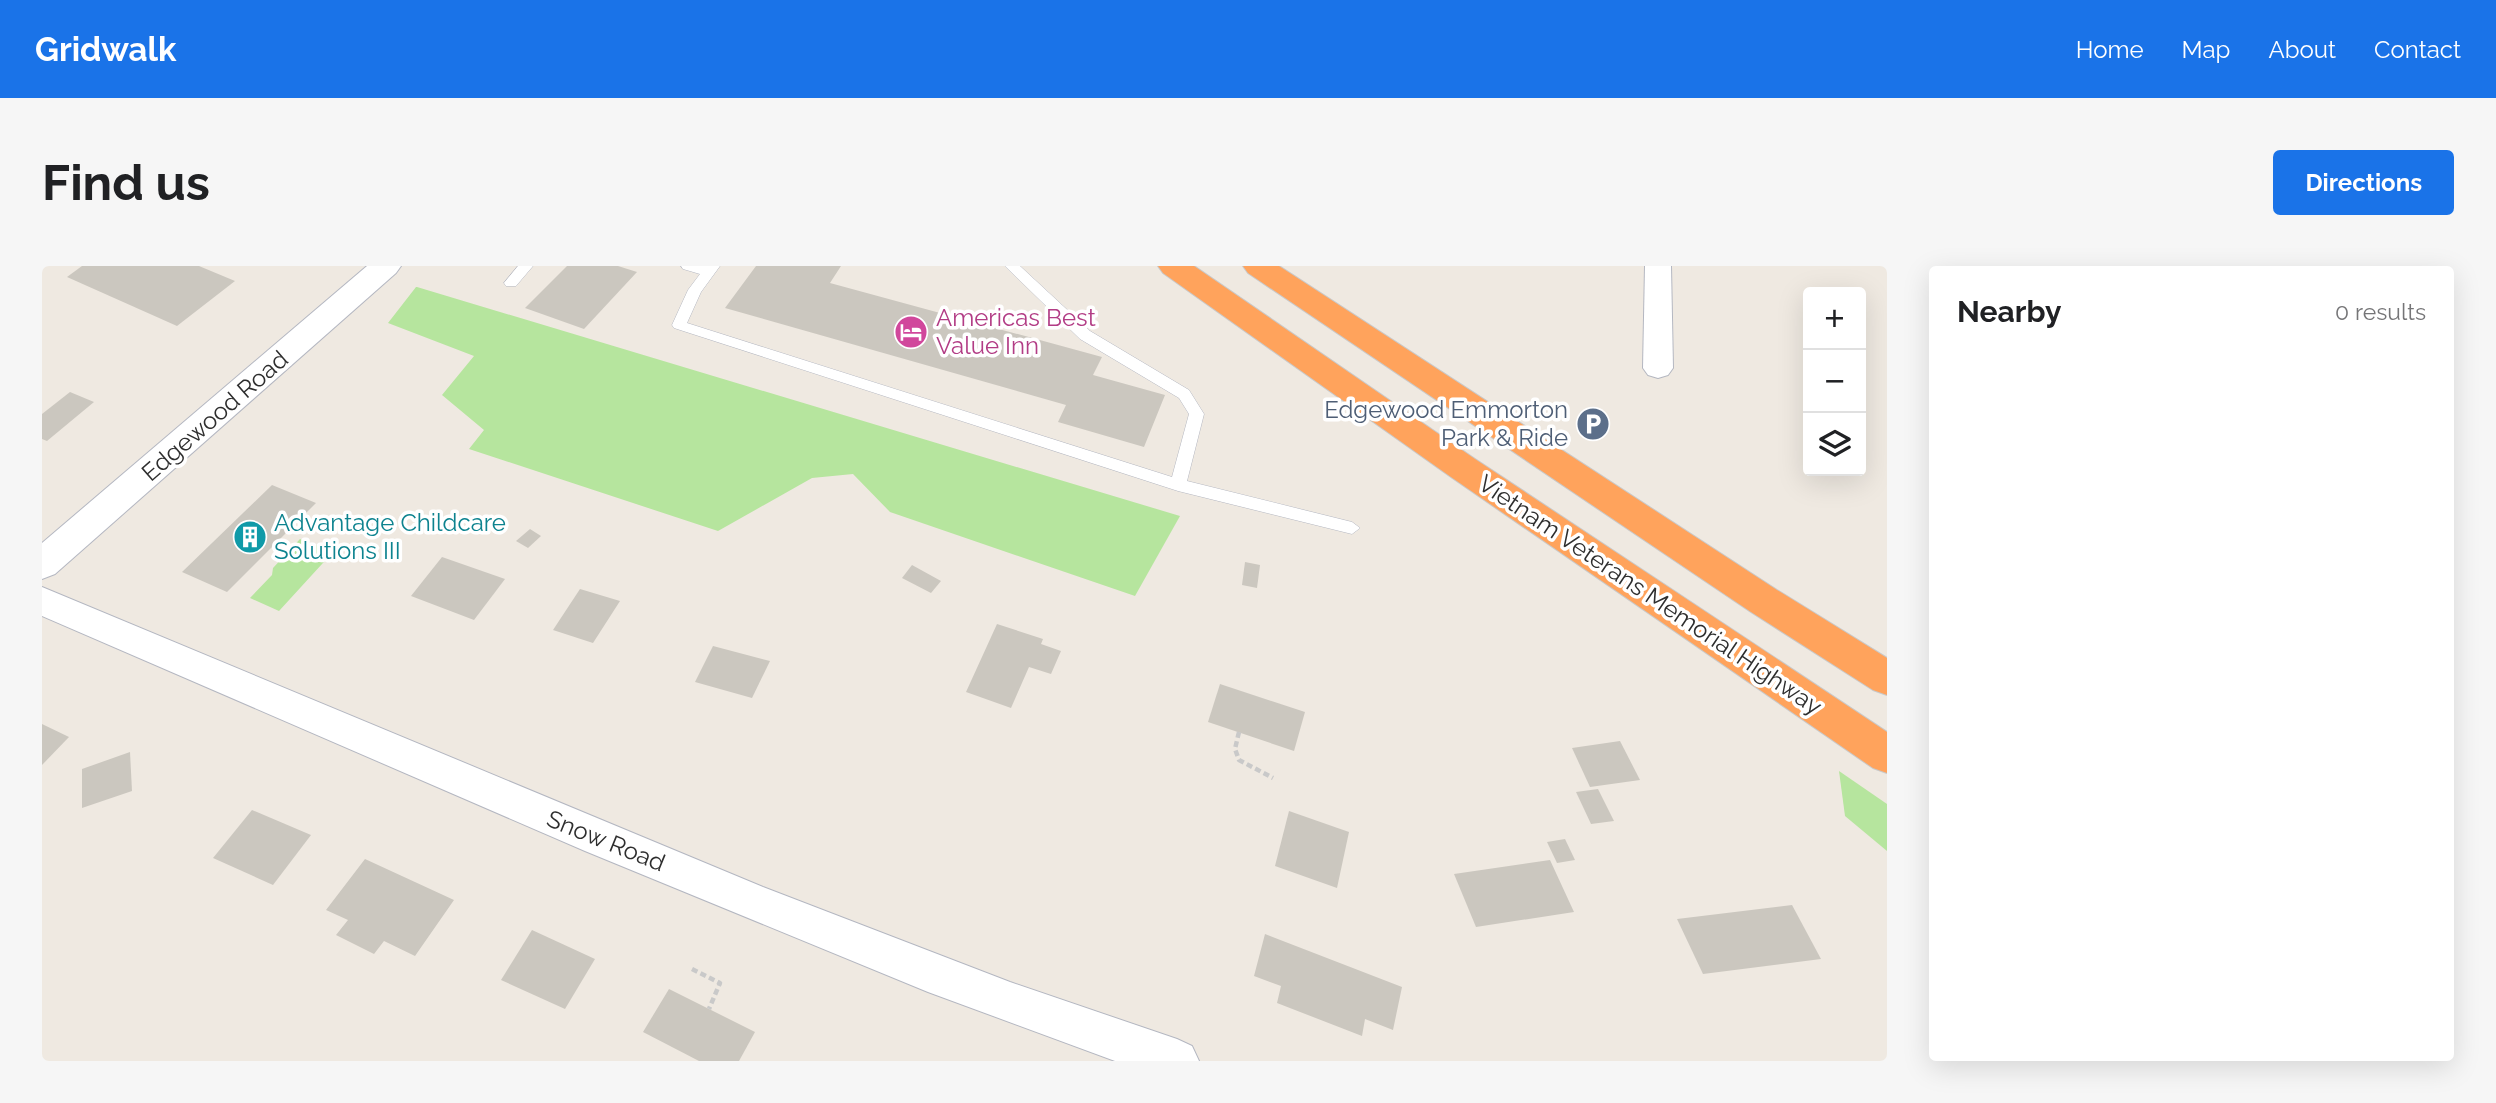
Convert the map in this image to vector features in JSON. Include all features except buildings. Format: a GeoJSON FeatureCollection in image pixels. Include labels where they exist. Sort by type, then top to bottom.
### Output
{"type":"FeatureCollection","features":[{"type":"Feature","properties":{"kind":"highway","name":"Vietnam Veterans Memorial Highway"},"geometry":{"type":"LineString","coordinates":[[1173,266],[1463,468],[1887,755]]}},
{"type":"Feature","properties":{"kind":"highway"},"geometry":{"type":"LineString","coordinates":[[1258,266],[1764,601],[1887,678]]}},
{"type":"Feature","properties":{"kind":"street","name":"Edgewood Road"},"geometry":{"type":"LineString","coordinates":[[42,564],[386,266]]}},
{"type":"Feature","properties":{"kind":"street"},"geometry":{"type":"LineString","coordinates":[[1658,266],[1658,368]]}},
{"type":"Feature","properties":{"kind":"street","name":"Snow Road"},"geometry":{"type":"LineString","coordinates":[[42,600],[163,649],[519,805],[820,929],[1114,1040],[1177,1061]]}},
{"type":"Feature","properties":{"kind":"lane"},"geometry":{"type":"LineString","coordinates":[[511,283],[526,266]]}},
{"type":"Feature","properties":{"kind":"lane"},"geometry":{"type":"LineString","coordinates":[[688,266],[710,269],[695,290],[679,325],[1178,485],[1352,527]]}},
{"type":"Feature","properties":{"kind":"lane"},"geometry":{"type":"LineString","coordinates":[[1012,266],[1086,335],[1184,394],[1197,414],[1178,485]]}},
{"type":"Feature","properties":{"kind":"path"},"geometry":{"type":"LineString","coordinates":[[1239,732],[1235,749],[1239,760],[1273,778]]}},
{"type":"Feature","properties":{"kind":"path"},"geometry":{"type":"LineString","coordinates":[[692,969],[720,983],[709,1009]]}},
{"type":"Feature","properties":{"kind":"green space"},"geometry":{"type":"Polygon","coordinates":[[[416,287],[1180,516],[1135,596],[890,512],[853,474],[812,478],[718,531],[469,449],[484,430],[442,395],[474,356],[388,323],[416,287]]]}},
{"type":"Feature","properties":{"kind":"green space"},"geometry":{"type":"Polygon","coordinates":[[[300,539],[333,552],[279,611],[250,598],[272,575],[273,568],[300,539]]]}},
{"type":"Feature","properties":{"kind":"green space"},"geometry":{"type":"Polygon","coordinates":[[[1839,771],[1887,804],[1887,851],[1845,816],[1839,771]]]}},
{"type":"Feature","properties":{"kind":"place","name":"Americas Best Value Inn"},"geometry":{"type":"Point","coordinates":[911,332]}},
{"type":"Feature","properties":{"kind":"place","name":"Edgewood Emmorton Park & Ride"},"geometry":{"type":"Point","coordinates":[1593,424]}},
{"type":"Feature","properties":{"kind":"place","name":"Advantage Childcare Solutions III"},"geometry":{"type":"Point","coordinates":[250,537]}}]}
